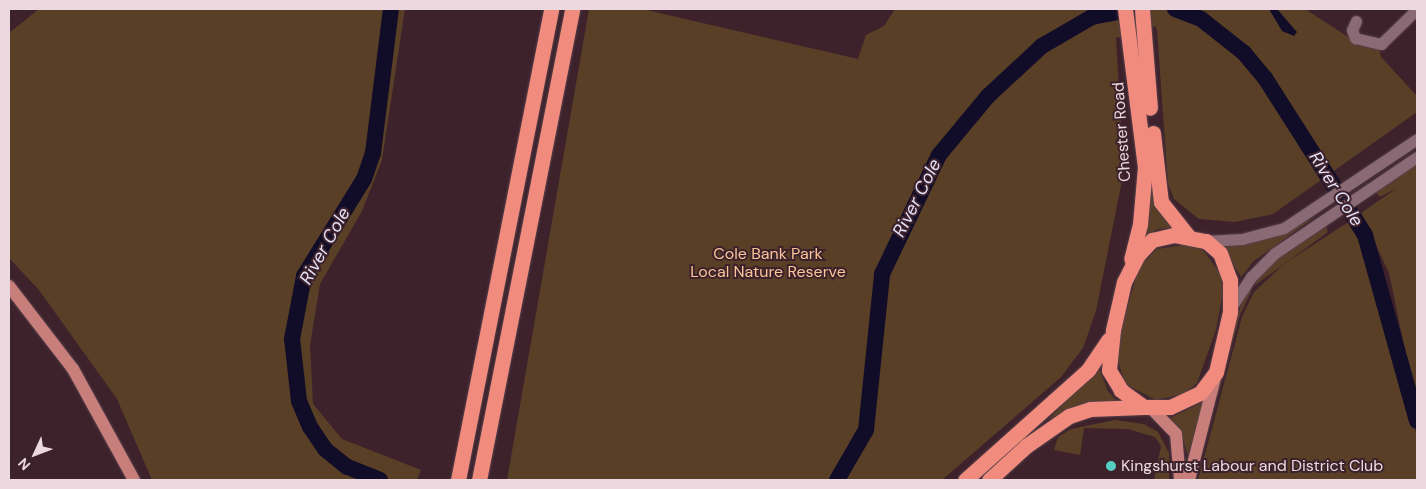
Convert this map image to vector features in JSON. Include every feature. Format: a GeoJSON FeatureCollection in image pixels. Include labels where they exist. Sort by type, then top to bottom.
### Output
{"type":"FeatureCollection","features":[{"type":"Feature","properties":{"kind":"highway"},"geometry":{"type":"LineString","coordinates":[[459,475],[551,9]]}},
{"type":"Feature","properties":{"kind":"highway"},"geometry":{"type":"LineString","coordinates":[[479,479],[572,9]]}},
{"type":"Feature","properties":{"kind":"highway","name":"Chester Road"},"geometry":{"type":"LineString","coordinates":[[1125,9],[1137,44],[1161,202],[1188,236]]}},
{"type":"Feature","properties":{"kind":"highway","name":"Chester Road"},"geometry":{"type":"LineString","coordinates":[[1124,282],[1140,224],[1145,168],[1137,44],[1142,9]]}},
{"type":"Feature","properties":{"kind":"highway"},"geometry":{"type":"LineString","coordinates":[[990,480],[1026,446],[1069,416],[1090,409],[1147,407],[1186,401],[1200,393],[1216,372],[1230,312],[1228,274],[1220,253],[1206,241],[1188,236],[1152,240],[1124,282],[1113,330],[1109,370],[1121,390],[1147,407]]}},
{"type":"Feature","properties":{"kind":"highway"},"geometry":{"type":"LineString","coordinates":[[965,480],[1088,370],[1113,330]]}},
{"type":"Feature","properties":{"kind":"main road"},"geometry":{"type":"LineString","coordinates":[[9,286],[73,369],[134,480]]}},
{"type":"Feature","properties":{"kind":"main road"},"geometry":{"type":"LineString","coordinates":[[1189,480],[1216,372]]}},
{"type":"Feature","properties":{"kind":"main road"},"geometry":{"type":"LineString","coordinates":[[1147,407],[1176,434],[1180,480]]}},
{"type":"Feature","properties":{"kind":"street"},"geometry":{"type":"LineString","coordinates":[[1356,21],[1352,30],[1355,38],[1381,44],[1414,10]]}},
{"type":"Feature","properties":{"kind":"street"},"geometry":{"type":"LineString","coordinates":[[1206,241],[1263,235],[1315,209],[1417,139]]}},
{"type":"Feature","properties":{"kind":"street"},"geometry":{"type":"LineString","coordinates":[[1230,312],[1251,277],[1275,253],[1374,188],[1417,157]]}},
{"type":"Feature","properties":{"kind":"green space"},"geometry":{"type":"Polygon","coordinates":[[[39,9],[405,9],[382,160],[362,211],[320,284],[310,345],[313,404],[342,439],[421,470],[417,480],[152,480],[117,399],[39,290],[9,258],[9,33],[39,9]]]}},
{"type":"Feature","properties":{"kind":"green space","name":"Cole Bank Park Local Nature Reserve"},"geometry":{"type":"Polygon","coordinates":[[[589,9],[642,9],[858,59],[866,35],[884,26],[895,9],[1305,9],[1362,46],[1379,48],[1381,57],[1417,96],[1417,112],[1273,214],[1235,222],[1199,219],[1174,199],[1168,184],[1157,30],[1155,26],[1116,38],[1124,170],[1096,311],[1083,348],[1061,377],[942,480],[507,480],[589,9]]]}},
{"type":"Feature","properties":{"kind":"green space"},"geometry":{"type":"Polygon","coordinates":[[[1145,131],[1160,213],[1172,228],[1158,229],[1139,240],[1145,131]]]}},
{"type":"Feature","properties":{"kind":"green space"},"geometry":{"type":"Polygon","coordinates":[[[1417,164],[1417,407],[1389,273],[1361,213],[1397,188],[1380,197],[1376,192],[1417,164]]]}},
{"type":"Feature","properties":{"kind":"green space"},"geometry":{"type":"Polygon","coordinates":[[[1316,216],[1254,261],[1241,277],[1221,244],[1276,237],[1316,216]]]}},
{"type":"Feature","properties":{"kind":"green space"},"geometry":{"type":"Polygon","coordinates":[[[1350,221],[1368,255],[1398,379],[1417,435],[1417,480],[1198,480],[1242,317],[1254,292],[1284,264],[1350,221]]]}},
{"type":"Feature","properties":{"kind":"green space"},"geometry":{"type":"Polygon","coordinates":[[[1326,226],[1328,232],[1254,286],[1265,267],[1326,226]]]}},
{"type":"Feature","properties":{"kind":"green space"},"geometry":{"type":"Polygon","coordinates":[[[1191,244],[1204,251],[1221,275],[1223,291],[1216,330],[1197,383],[1184,394],[1156,400],[1125,384],[1115,351],[1139,267],[1157,249],[1191,244]]]}},
{"type":"Feature","properties":{"kind":"green space"},"geometry":{"type":"Polygon","coordinates":[[[1251,284],[1251,292],[1240,315],[1194,478],[1239,310],[1251,284]]]}},
{"type":"Feature","properties":{"kind":"green space"},"geometry":{"type":"Polygon","coordinates":[[[1098,366],[1108,391],[1117,401],[1076,406],[1048,420],[1098,366]]]}},
{"type":"Feature","properties":{"kind":"green space"},"geometry":{"type":"Polygon","coordinates":[[[1203,402],[1188,456],[1182,436],[1170,418],[1203,402]]]}},
{"type":"Feature","properties":{"kind":"green space"},"geometry":{"type":"Polygon","coordinates":[[[1115,420],[1144,424],[1158,432],[1169,453],[1169,480],[1154,480],[1161,446],[1155,437],[1128,429],[1084,428],[1080,455],[1054,450],[1058,437],[1071,429],[1115,420]]]}},
{"type":"Feature","properties":{"kind":"shaded area"},"geometry":{"type":"Polygon","coordinates":[[[1269,9],[1277,9],[1297,32],[1294,36],[1282,31],[1269,9]]]}},
{"type":"Feature","properties":{"kind":"waterway","name":"River Cole"},"geometry":{"type":"LineString","coordinates":[[380,480],[347,467],[325,449],[310,427],[299,401],[292,339],[304,276],[364,179],[373,153],[391,9]]}},
{"type":"Feature","properties":{"kind":"waterway","name":"River Cole"},"geometry":{"type":"LineString","coordinates":[[837,480],[866,430],[882,274],[939,155],[988,96],[1042,46],[1092,17],[1134,9]]}},
{"type":"Feature","properties":{"kind":"waterway","name":"River Cole"},"geometry":{"type":"LineString","coordinates":[[1175,9],[1201,19],[1244,53],[1265,78],[1365,235],[1417,421]]}},
{"type":"Feature","properties":{"kind":"place","name":"Kingshurst Labour and District Club"},"geometry":{"type":"Point","coordinates":[1111,466]}}]}
